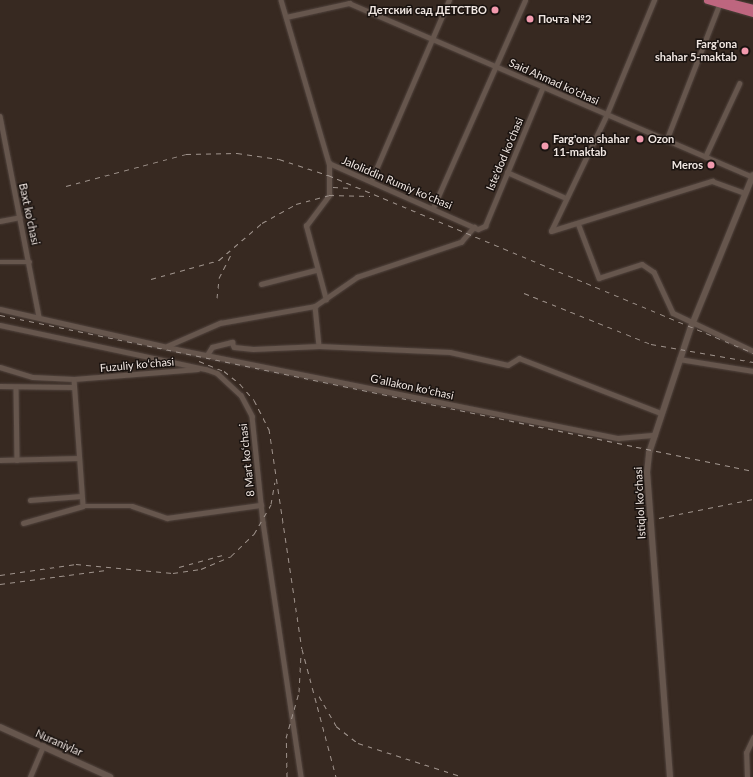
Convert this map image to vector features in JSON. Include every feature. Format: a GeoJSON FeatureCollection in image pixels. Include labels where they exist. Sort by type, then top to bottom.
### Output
{"type":"FeatureCollection","features":[{"type":"Feature","properties":{"kind":"main road"},"geometry":{"type":"LineString","coordinates":[[707,0],[753,8]]}},
{"type":"Feature","properties":{"kind":"main road"},"geometry":{"type":"LineString","coordinates":[[720,3],[753,14]]}},
{"type":"Feature","properties":{"kind":"main road","name":"Istiqlol ko'chasi"},"geometry":{"type":"LineString","coordinates":[[670,777],[647,473],[661,413],[679,359],[753,176]]}},
{"type":"Feature","properties":{"kind":"main road","name":"Nuraniylar"},"geometry":{"type":"LineString","coordinates":[[0,727],[110,777]]}},
{"type":"Feature","properties":{"kind":"street","name":"Jaloliddin Rumiy koʻchasi"},"geometry":{"type":"LineString","coordinates":[[281,0],[329,164],[474,227],[483,228]]}},
{"type":"Feature","properties":{"kind":"street"},"geometry":{"type":"LineString","coordinates":[[371,181],[435,38],[449,0]]}},
{"type":"Feature","properties":{"kind":"street"},"geometry":{"type":"LineString","coordinates":[[433,208],[524,0]]}},
{"type":"Feature","properties":{"kind":"street"},"geometry":{"type":"LineString","coordinates":[[654,0],[606,116],[551,231],[712,181],[745,193]]}},
{"type":"Feature","properties":{"kind":"street"},"geometry":{"type":"LineString","coordinates":[[286,17],[349,1]]}},
{"type":"Feature","properties":{"kind":"street","name":"Said Ahmad ko'chasi"},"geometry":{"type":"LineString","coordinates":[[349,1],[435,38],[606,116],[753,176]]}},
{"type":"Feature","properties":{"kind":"street"},"geometry":{"type":"LineString","coordinates":[[666,141],[720,3]]}},
{"type":"Feature","properties":{"kind":"street"},"geometry":{"type":"LineString","coordinates":[[705,157],[739,84]]}},
{"type":"Feature","properties":{"kind":"street","name":"Iste'dod ko'chasi"},"geometry":{"type":"LineString","coordinates":[[483,228],[543,87]]}},
{"type":"Feature","properties":{"kind":"street","name":"Baxt koʻchasi"},"geometry":{"type":"LineString","coordinates":[[0,116],[30,262],[39,316]]}},
{"type":"Feature","properties":{"kind":"street"},"geometry":{"type":"LineString","coordinates":[[0,146],[6,145]]}},
{"type":"Feature","properties":{"kind":"street"},"geometry":{"type":"LineString","coordinates":[[326,300],[316,270],[306,226],[329,195],[329,164]]}},
{"type":"Feature","properties":{"kind":"street"},"geometry":{"type":"LineString","coordinates":[[507,172],[566,198]]}},
{"type":"Feature","properties":{"kind":"street"},"geometry":{"type":"LineString","coordinates":[[0,221],[20,217]]}},
{"type":"Feature","properties":{"kind":"street"},"geometry":{"type":"LineString","coordinates":[[578,223],[598,277],[642,264],[654,272],[673,313],[753,351]]}},
{"type":"Feature","properties":{"kind":"street"},"geometry":{"type":"LineString","coordinates":[[167,346],[220,323],[315,306],[326,300],[357,277],[461,242],[474,227]]}},
{"type":"Feature","properties":{"kind":"street"},"geometry":{"type":"LineString","coordinates":[[0,262],[30,262]]}},
{"type":"Feature","properties":{"kind":"street"},"geometry":{"type":"LineString","coordinates":[[261,284],[316,270]]}},
{"type":"Feature","properties":{"kind":"street"},"geometry":{"type":"LineString","coordinates":[[315,306],[319,346]]}},
{"type":"Feature","properties":{"kind":"street","name":"Gʻallakon koʻchasi"},"geometry":{"type":"LineString","coordinates":[[0,309],[39,316],[207,355],[618,438],[655,435]]}},
{"type":"Feature","properties":{"kind":"street","name":"8 Mart koʻchasi"},"geometry":{"type":"LineString","coordinates":[[0,325],[202,368],[218,373],[241,394],[252,416],[261,505],[301,777]]}},
{"type":"Feature","properties":{"kind":"street"},"geometry":{"type":"LineString","coordinates":[[207,355],[212,347],[230,342],[234,347],[253,348],[319,346],[450,352],[508,365],[519,358],[661,413]]}},
{"type":"Feature","properties":{"kind":"street"},"geometry":{"type":"LineString","coordinates":[[679,359],[753,371]]}},
{"type":"Feature","properties":{"kind":"street","name":"Fuzuliy koʻchasi"},"geometry":{"type":"LineString","coordinates":[[0,367],[33,377],[74,379],[202,368]]}},
{"type":"Feature","properties":{"kind":"street"},"geometry":{"type":"LineString","coordinates":[[74,379],[73,387],[83,506]]}},
{"type":"Feature","properties":{"kind":"street"},"geometry":{"type":"LineString","coordinates":[[0,386],[16,388],[73,387]]}},
{"type":"Feature","properties":{"kind":"street"},"geometry":{"type":"LineString","coordinates":[[16,388],[17,460]]}},
{"type":"Feature","properties":{"kind":"street"},"geometry":{"type":"LineString","coordinates":[[0,460],[79,458]]}},
{"type":"Feature","properties":{"kind":"street"},"geometry":{"type":"LineString","coordinates":[[30,500],[81,496]]}},
{"type":"Feature","properties":{"kind":"street"},"geometry":{"type":"LineString","coordinates":[[23,523],[83,506],[132,506],[167,518],[261,505]]}},
{"type":"Feature","properties":{"kind":"street"},"geometry":{"type":"LineString","coordinates":[[747,777],[746,753],[753,738]]}},
{"type":"Feature","properties":{"kind":"street"},"geometry":{"type":"LineString","coordinates":[[30,777],[43,746]]}},
{"type":"Feature","properties":{"kind":"railway"},"geometry":{"type":"LineString","coordinates":[[66,186],[186,154],[237,153],[279,159],[328,175],[753,353]]}},
{"type":"Feature","properties":{"kind":"railway"},"geometry":{"type":"LineString","coordinates":[[333,187],[352,188]]}},
{"type":"Feature","properties":{"kind":"railway"},"geometry":{"type":"LineString","coordinates":[[151,279],[219,260],[262,223],[296,204],[329,195],[370,196]]}},
{"type":"Feature","properties":{"kind":"railway"},"geometry":{"type":"LineString","coordinates":[[217,298],[219,278],[232,253]]}},
{"type":"Feature","properties":{"kind":"railway"},"geometry":{"type":"LineString","coordinates":[[524,293],[651,344],[753,362]]}},
{"type":"Feature","properties":{"kind":"railway"},"geometry":{"type":"LineString","coordinates":[[0,315],[753,471]]}},
{"type":"Feature","properties":{"kind":"railway"},"geometry":{"type":"LineString","coordinates":[[199,361],[224,371],[240,384],[254,400],[269,429],[302,649],[336,777]]}},
{"type":"Feature","properties":{"kind":"railway"},"geometry":{"type":"LineString","coordinates":[[0,575],[76,564],[173,573],[201,569],[231,556],[254,534],[271,504],[275,482]]}},
{"type":"Feature","properties":{"kind":"railway"},"geometry":{"type":"LineString","coordinates":[[659,518],[753,499]]}},
{"type":"Feature","properties":{"kind":"railway"},"geometry":{"type":"LineString","coordinates":[[179,567],[226,554]]}},
{"type":"Feature","properties":{"kind":"railway"},"geometry":{"type":"LineString","coordinates":[[0,584],[106,570]]}},
{"type":"Feature","properties":{"kind":"railway"},"geometry":{"type":"LineString","coordinates":[[287,777],[286,738],[299,692],[301,656]]}},
{"type":"Feature","properties":{"kind":"railway"},"geometry":{"type":"LineString","coordinates":[[319,696],[336,726],[358,743],[463,777]]}},
{"type":"Feature","properties":{"kind":"place","name":"Детский сад ДЕТСТВО"},"geometry":{"type":"Point","coordinates":[495,10]}},
{"type":"Feature","properties":{"kind":"place","name":"Почта №2"},"geometry":{"type":"Point","coordinates":[530,19]}},
{"type":"Feature","properties":{"kind":"place","name":"Farg'ona shahar 5-maktab"},"geometry":{"type":"Point","coordinates":[745,51]}},
{"type":"Feature","properties":{"kind":"place","name":"Ozon"},"geometry":{"type":"Point","coordinates":[640,139]}},
{"type":"Feature","properties":{"kind":"place","name":"Farg'ona shahar 11-maktab"},"geometry":{"type":"Point","coordinates":[545,146]}},
{"type":"Feature","properties":{"kind":"place","name":"Meros"},"geometry":{"type":"Point","coordinates":[711,165]}}]}
